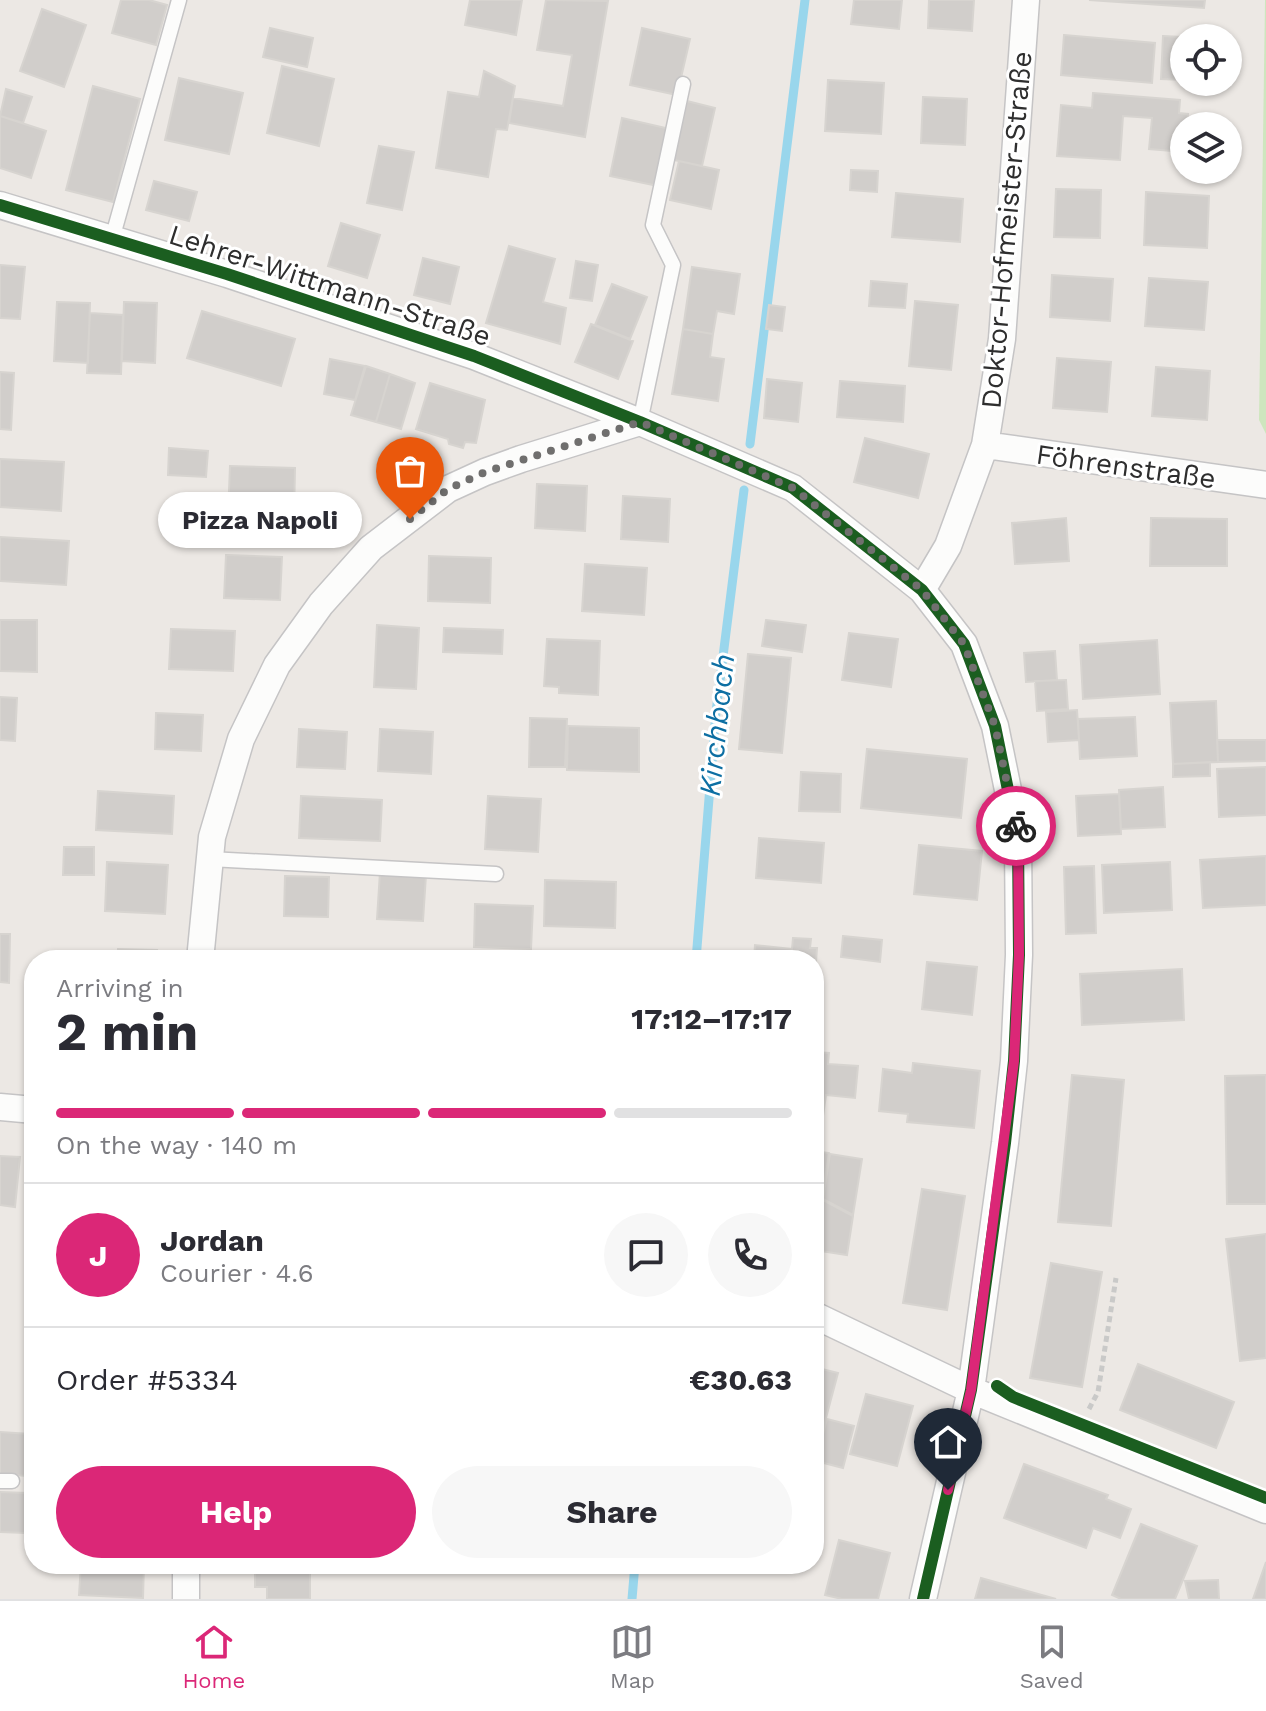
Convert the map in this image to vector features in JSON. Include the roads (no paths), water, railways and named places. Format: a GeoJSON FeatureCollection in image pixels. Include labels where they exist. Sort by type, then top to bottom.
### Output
{"type":"FeatureCollection","features":[{"type":"Feature","properties":{"kind":"street","name":"Doktor-Hofmeister-Straße"},"geometry":{"type":"LineString","coordinates":[[922,590],[948,546],[985,445],[1002,339],[1026,0]]}},
{"type":"Feature","properties":{"kind":"street","name":"Lehrer-Wittmann-Straße"},"geometry":{"type":"LineString","coordinates":[[0,205],[431,341],[640,422],[793,488],[922,590],[964,644],[995,726],[1018,839],[1019,955],[1014,1061],[971,1390],[923,1599]]}},
{"type":"Feature","properties":{"kind":"street"},"geometry":{"type":"LineString","coordinates":[[201,950],[212,837],[241,739],[277,665],[321,604],[371,548],[448,489],[485,472],[640,422]]}},
{"type":"Feature","properties":{"kind":"street","name":"Föhrenstraße"},"geometry":{"type":"LineString","coordinates":[[985,445],[1266,485]]}},
{"type":"Feature","properties":{"kind":"street"},"geometry":{"type":"LineString","coordinates":[[0,1107],[24,1109]]}},
{"type":"Feature","properties":{"kind":"street"},"geometry":{"type":"LineString","coordinates":[[824,1320],[971,1390],[1266,1510]]}},
{"type":"Feature","properties":{"kind":"street"},"geometry":{"type":"LineString","coordinates":[[186,1574],[186,1599]]}},
{"type":"Feature","properties":{"kind":"lane"},"geometry":{"type":"LineString","coordinates":[[112,239],[179,0]]}},
{"type":"Feature","properties":{"kind":"lane"},"geometry":{"type":"LineString","coordinates":[[640,422],[673,265],[653,225],[683,84]]}},
{"type":"Feature","properties":{"kind":"lane"},"geometry":{"type":"LineString","coordinates":[[210,859],[496,874]]}},
{"type":"Feature","properties":{"kind":"waterway","name":"Kirchbach"},"geometry":{"type":"LineString","coordinates":[[750,444],[805,0]]}},
{"type":"Feature","properties":{"kind":"waterway","name":"Kirchbach"},"geometry":{"type":"LineString","coordinates":[[697,950],[716,712],[744,490]]}},
{"type":"Feature","properties":{"kind":"waterway","name":"Kirchbach"},"geometry":{"type":"LineString","coordinates":[[632,1599],[634,1574]]}},
{"type":"Feature","properties":{"kind":"place","name":"Pizza Napoli"},"geometry":{"type":"Point","coordinates":[410,519]}}]}
